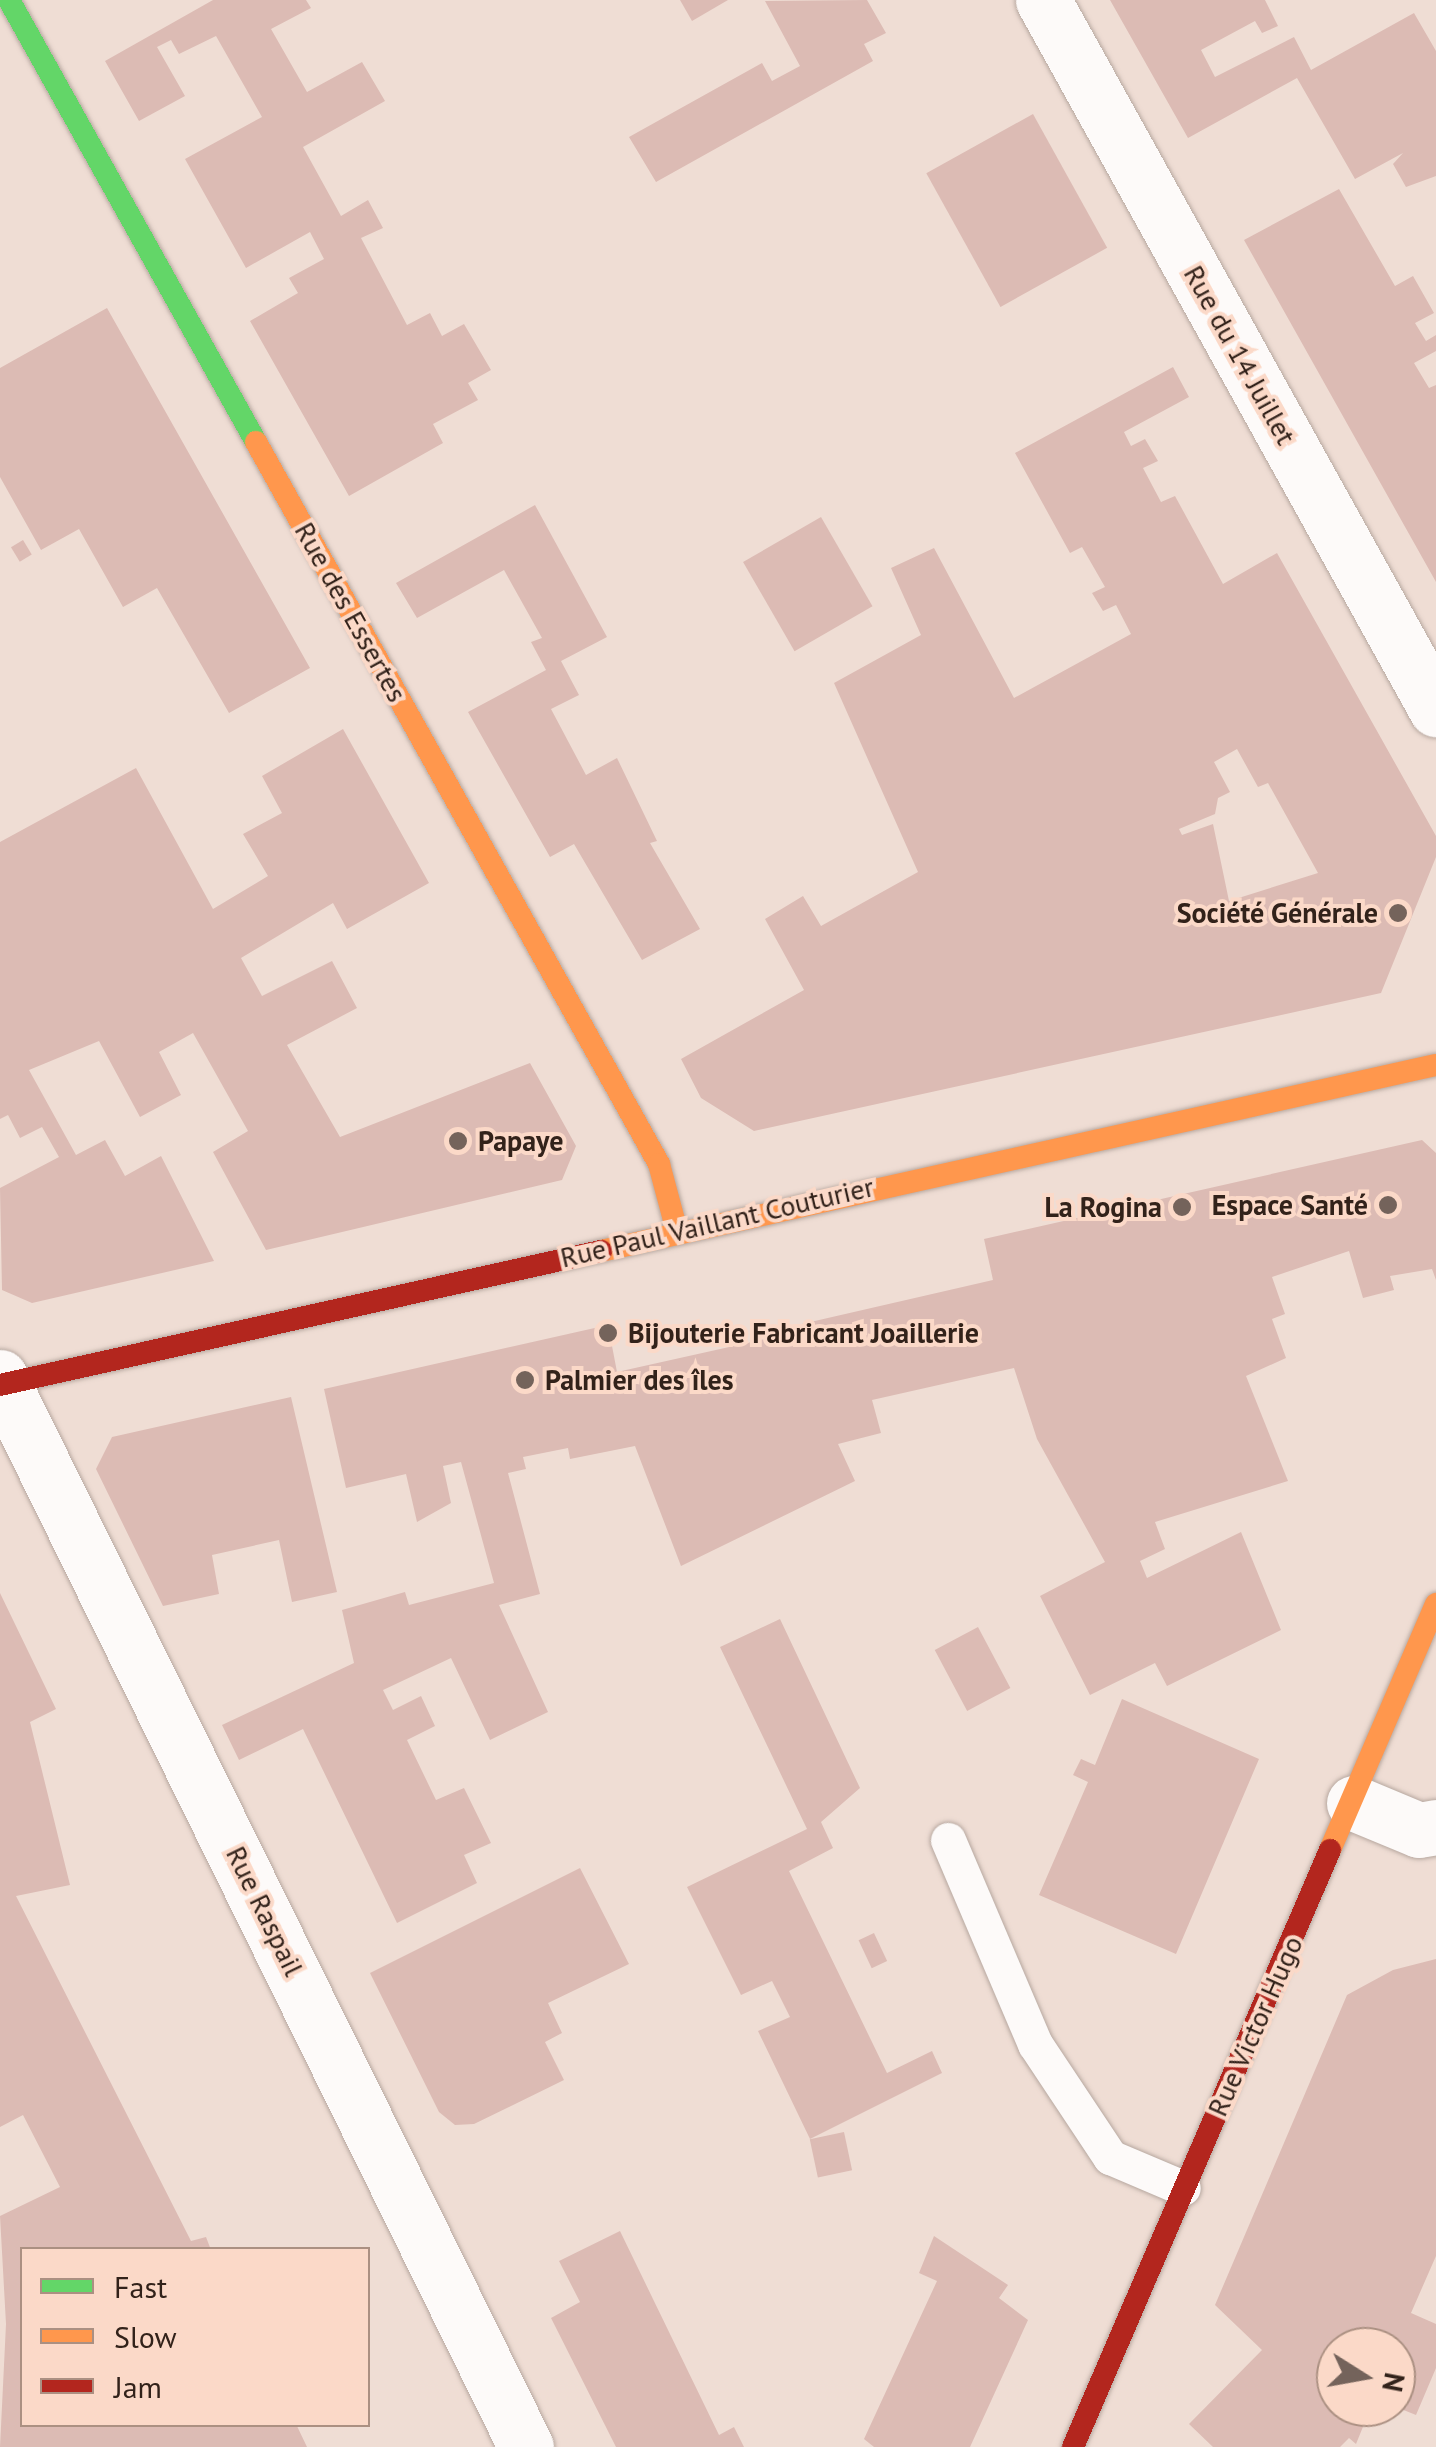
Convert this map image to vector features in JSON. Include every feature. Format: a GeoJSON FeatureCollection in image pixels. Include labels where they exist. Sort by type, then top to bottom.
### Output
{"type":"FeatureCollection","features":[{"type":"Feature","properties":{"kind":"street","name":"Rue des Essertes"},"geometry":{"type":"LineString","coordinates":[[9,0],[659,1164],[677,1230]]}},
{"type":"Feature","properties":{"kind":"street","name":"Rue du 14 Juillet"},"geometry":{"type":"LineString","coordinates":[[1044,0],[1436,710]]}},
{"type":"Feature","properties":{"kind":"street","name":"Rue Paul Vaillant Couturier"},"geometry":{"type":"LineString","coordinates":[[1,1382],[1436,1065]]}},
{"type":"Feature","properties":{"kind":"street","name":"Rue Raspail"},"geometry":{"type":"LineString","coordinates":[[1,1382],[526,2447]]}},
{"type":"Feature","properties":{"kind":"street","name":"Rue Victor Hugo"},"geometry":{"type":"LineString","coordinates":[[1073,2447],[1182,2188],[1354,1803],[1436,1604]]}},
{"type":"Feature","properties":{"kind":"street"},"geometry":{"type":"LineString","coordinates":[[1354,1803],[1419,1830],[1436,1827]]}},
{"type":"Feature","properties":{"kind":"lane"},"geometry":{"type":"LineString","coordinates":[[948,1840],[1035,2044],[1110,2156],[1182,2188]]}},
{"type":"Feature","properties":{"kind":"building"},"geometry":{"type":"Polygon","coordinates":[[[213,0],[306,0],[311,8],[271,29],[307,92],[362,62],[385,101],[303,147],[341,216],[368,200],[383,228],[361,238],[407,325],[430,313],[442,336],[464,324],[491,370],[468,383],[478,400],[433,424],[443,443],[349,496],[250,321],[298,293],[289,278],[324,259],[310,232],[246,268],[185,159],[262,117],[216,36],[179,54],[171,40],[157,47],[185,96],[139,121],[105,61],[213,0]]]}},
{"type":"Feature","properties":{"kind":"building"},"geometry":{"type":"Polygon","coordinates":[[[680,0],[728,0],[692,21],[680,0]]]}},
{"type":"Feature","properties":{"kind":"building"},"geometry":{"type":"Polygon","coordinates":[[[867,0],[886,33],[864,44],[873,61],[656,182],[629,137],[762,63],[772,81],[800,66],[765,1],[867,0]]]}},
{"type":"Feature","properties":{"kind":"building"},"geometry":{"type":"Polygon","coordinates":[[[1110,0],[1265,0],[1278,26],[1262,33],[1255,21],[1201,50],[1215,77],[1294,37],[1311,70],[1414,13],[1436,51],[1436,176],[1406,187],[1393,164],[1403,153],[1355,179],[1297,78],[1188,138],[1110,0]]]}},
{"type":"Feature","properties":{"kind":"building"},"geometry":{"type":"Polygon","coordinates":[[[1033,114],[1107,248],[1000,307],[926,173],[1033,114]]]}},
{"type":"Feature","properties":{"kind":"building"},"geometry":{"type":"Polygon","coordinates":[[[1339,189],[1395,286],[1413,276],[1434,313],[1415,323],[1426,341],[1436,335],[1436,351],[1414,363],[1429,388],[1436,385],[1436,582],[1244,240],[1339,189]]]}},
{"type":"Feature","properties":{"kind":"building"},"geometry":{"type":"Polygon","coordinates":[[[107,308],[310,668],[229,713],[157,588],[123,607],[79,529],[41,550],[0,477],[0,368],[107,308]]]}},
{"type":"Feature","properties":{"kind":"building"},"geometry":{"type":"Polygon","coordinates":[[[1173,367],[1189,397],[1124,432],[1131,446],[1145,439],[1158,461],[1143,468],[1161,502],[1175,496],[1223,584],[1277,553],[1436,836],[1436,857],[1381,993],[754,1131],[701,1098],[681,1059],[804,990],[765,919],[803,896],[821,926],[918,872],[834,683],[921,635],[891,568],[934,548],[1014,698],[1131,634],[1116,605],[1103,611],[1092,593],[1105,587],[1082,547],[1070,553],[1015,453],[1173,367]],[[1237,749],[1214,762],[1230,792],[1218,798],[1215,814],[1179,829],[1182,835],[1213,824],[1229,901],[1318,873],[1268,783],[1258,787],[1237,749]]]}},
{"type":"Feature","properties":{"kind":"building"},"geometry":{"type":"Polygon","coordinates":[[[535,505],[607,637],[561,661],[579,695],[551,709],[586,775],[617,758],[657,841],[650,843],[700,929],[642,960],[574,844],[550,857],[468,712],[546,670],[531,642],[542,638],[504,570],[417,618],[396,583],[535,505]]]}},
{"type":"Feature","properties":{"kind":"building"},"geometry":{"type":"Polygon","coordinates":[[[821,517],[872,606],[795,651],[743,562],[821,517]]]}},
{"type":"Feature","properties":{"kind":"building"},"geometry":{"type":"Polygon","coordinates":[[[23,540],[32,555],[20,562],[11,547],[23,540]]]}},
{"type":"Feature","properties":{"kind":"building"},"geometry":{"type":"Polygon","coordinates":[[[343,729],[429,883],[347,929],[333,903],[241,958],[262,996],[332,961],[357,1008],[287,1045],[340,1137],[530,1063],[576,1146],[562,1180],[266,1250],[213,1152],[248,1131],[193,1033],[159,1052],[181,1095],[140,1117],[99,1041],[29,1070],[76,1155],[105,1140],[125,1176],[161,1156],[214,1261],[32,1303],[2,1290],[0,1188],[59,1157],[42,1127],[20,1138],[8,1115],[0,1119],[0,842],[136,768],[213,909],[268,876],[243,834],[282,813],[262,776],[343,729]]]}},
{"type":"Feature","properties":{"kind":"building"},"geometry":{"type":"Polygon","coordinates":[[[1422,1140],[1436,1153],[1436,1280],[1432,1269],[1390,1276],[1394,1290],[1363,1298],[1349,1251],[1272,1277],[1285,1314],[1272,1319],[1286,1358],[1246,1376],[1288,1481],[1155,1522],[1165,1549],[1140,1561],[1147,1578],[1241,1532],[1281,1630],[1167,1686],[1155,1663],[1090,1695],[1040,1596],[1105,1562],[1037,1439],[1014,1368],[872,1400],[881,1433],[838,1444],[855,1481],[681,1566],[635,1446],[570,1459],[568,1448],[523,1457],[526,1469],[508,1473],[540,1594],[499,1605],[548,1712],[490,1740],[451,1658],[383,1690],[393,1710],[421,1696],[435,1726],[407,1740],[436,1800],[464,1788],[491,1843],[464,1855],[477,1883],[397,1923],[303,1729],[239,1760],[222,1725],[354,1663],[342,1610],[405,1592],[409,1605],[494,1583],[461,1462],[443,1466],[451,1503],[417,1522],[406,1474],[346,1488],[324,1389],[608,1325],[617,1372],[783,1335],[780,1329],[993,1280],[984,1239],[1422,1140]]]}},
{"type":"Feature","properties":{"kind":"building"},"geometry":{"type":"Polygon","coordinates":[[[291,1397],[337,1592],[292,1602],[279,1540],[212,1555],[219,1594],[163,1606],[96,1469],[112,1437],[291,1397]]]}},
{"type":"Feature","properties":{"kind":"building"},"geometry":{"type":"Polygon","coordinates":[[[0,1593],[56,1709],[30,1722],[70,1885],[16,1896],[191,2241],[206,2237],[210,2247],[20,2247],[20,2427],[297,2427],[307,2447],[0,2447],[6,2324],[0,2216],[60,2187],[23,2115],[0,2127],[0,1593]]]}},
{"type":"Feature","properties":{"kind":"building"},"geometry":{"type":"Polygon","coordinates":[[[780,1619],[860,1788],[821,1822],[833,1848],[789,1871],[887,2073],[932,2051],[942,2073],[810,2139],[758,2031],[790,2017],[772,1981],[741,1995],[687,1887],[807,1829],[720,1647],[780,1619]]]}},
{"type":"Feature","properties":{"kind":"building"},"geometry":{"type":"Polygon","coordinates":[[[978,1627],[1010,1688],[967,1711],[935,1650],[978,1627]]]}},
{"type":"Feature","properties":{"kind":"building"},"geometry":{"type":"Polygon","coordinates":[[[1122,1699],[1259,1759],[1176,1954],[1039,1895],[1088,1782],[1073,1775],[1081,1759],[1095,1765],[1122,1699]]]}},
{"type":"Feature","properties":{"kind":"building"},"geometry":{"type":"Polygon","coordinates":[[[580,1868],[629,1964],[548,2003],[562,2033],[545,2042],[564,2080],[474,2124],[455,2125],[439,2112],[370,1973],[580,1868]]]}},
{"type":"Feature","properties":{"kind":"building"},"geometry":{"type":"Polygon","coordinates":[[[874,1933],[887,1961],[872,1968],[859,1940],[874,1933]]]}},
{"type":"Feature","properties":{"kind":"building"},"geometry":{"type":"Polygon","coordinates":[[[1436,1959],[1436,2256],[1411,2313],[1436,2324],[1436,2368],[1416,2415],[1416,2327],[1316,2327],[1316,2427],[1363,2427],[1356,2444],[1349,2438],[1340,2447],[1213,2447],[1189,2424],[1262,2350],[1215,2305],[1347,1995],[1393,1970],[1436,1959]]]}},
{"type":"Feature","properties":{"kind":"building"},"geometry":{"type":"Polygon","coordinates":[[[844,2132],[852,2170],[818,2177],[810,2139],[844,2132]]]}},
{"type":"Feature","properties":{"kind":"building"},"geometry":{"type":"Polygon","coordinates":[[[620,2231],[719,2435],[734,2427],[744,2447],[616,2447],[551,2318],[580,2302],[559,2261],[620,2231]]]}},
{"type":"Feature","properties":{"kind":"building"},"geometry":{"type":"Polygon","coordinates":[[[934,2236],[1008,2285],[999,2298],[1028,2320],[970,2447],[874,2447],[864,2439],[937,2281],[919,2273],[934,2236]]]}},
{"type":"Feature","properties":{"kind":"traffic: fast"},"geometry":{"type":"LineString","coordinates":[[9,0],[256,442]]}},
{"type":"Feature","properties":{"kind":"traffic: slow"},"geometry":{"type":"LineString","coordinates":[[256,442],[659,1164],[677,1231]]}},
{"type":"Feature","properties":{"kind":"traffic: slow"},"geometry":{"type":"LineString","coordinates":[[601,1251],[1436,1065]]}},
{"type":"Feature","properties":{"kind":"traffic: slow"},"geometry":{"type":"LineString","coordinates":[[1330,1850],[1436,1604]]}},
{"type":"Feature","properties":{"kind":"traffic: jam"},"geometry":{"type":"LineString","coordinates":[[0,1385],[601,1251]]}},
{"type":"Feature","properties":{"kind":"traffic: jam"},"geometry":{"type":"LineString","coordinates":[[1073,2447],[1330,1850]]}},
{"type":"Feature","properties":{"kind":"place","name":"Société Générale"},"geometry":{"type":"Point","coordinates":[1398,913]}},
{"type":"Feature","properties":{"kind":"place","name":"Papaye"},"geometry":{"type":"Point","coordinates":[458,1141]}},
{"type":"Feature","properties":{"kind":"place","name":"Espace Santé"},"geometry":{"type":"Point","coordinates":[1388,1205]}},
{"type":"Feature","properties":{"kind":"place","name":"La Rogina"},"geometry":{"type":"Point","coordinates":[1182,1207]}},
{"type":"Feature","properties":{"kind":"place","name":"Bijouterie Fabricant Joaillerie"},"geometry":{"type":"Point","coordinates":[608,1333]}},
{"type":"Feature","properties":{"kind":"place","name":"Palmier des îles"},"geometry":{"type":"Point","coordinates":[525,1380]}}]}
